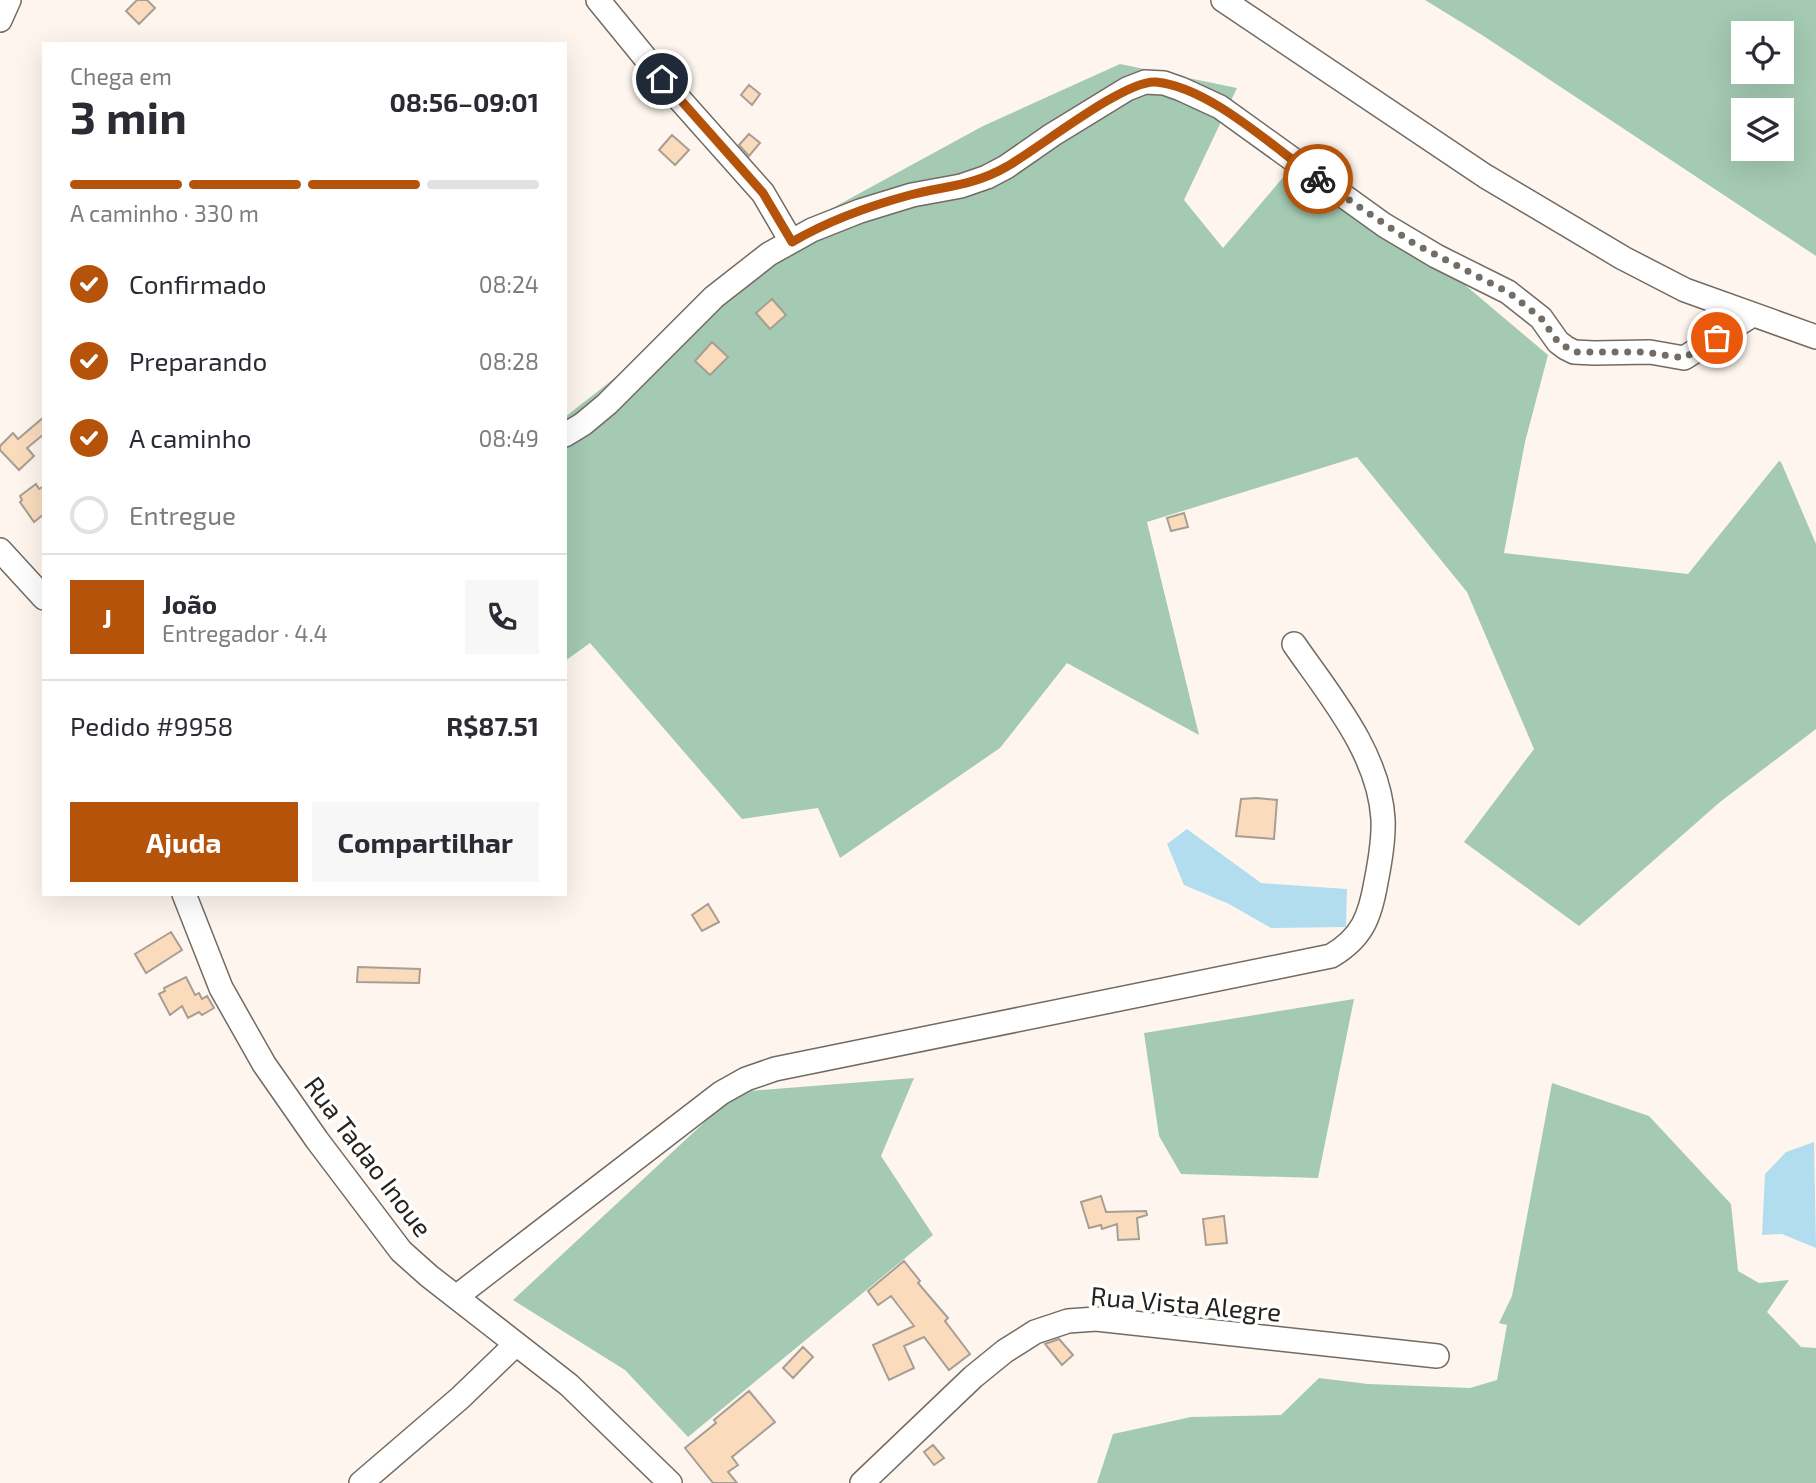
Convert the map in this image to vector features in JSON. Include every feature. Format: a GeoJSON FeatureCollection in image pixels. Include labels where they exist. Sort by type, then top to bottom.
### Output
{"type":"FeatureCollection","features":[{"type":"Feature","properties":{"kind":"street"},"geometry":{"type":"LineString","coordinates":[[0,20],[9,0]]}},
{"type":"Feature","properties":{"kind":"street"},"geometry":{"type":"LineString","coordinates":[[598,0],[674,93],[763,193],[792,242]]}},
{"type":"Feature","properties":{"kind":"street"},"geometry":{"type":"LineString","coordinates":[[1223,0],[1407,124],[1558,221],[1685,290],[1751,316],[1816,337]]}},
{"type":"Feature","properties":{"kind":"street"},"geometry":{"type":"LineString","coordinates":[[567,434],[607,404],[733,280],[769,254],[812,230],[888,201],[961,186],[987,177],[1127,89],[1144,82],[1181,89],[1220,107],[1384,225],[1436,256],[1508,292],[1541,318],[1558,342],[1574,352],[1644,352],[1684,358],[1751,316]]}},
{"type":"Feature","properties":{"kind":"street"},"geometry":{"type":"LineString","coordinates":[[0,550],[42,596]]}},
{"type":"Feature","properties":{"kind":"street"},"geometry":{"type":"LineString","coordinates":[[456,1297],[721,1093],[746,1079],[775,1069],[1331,956],[1342,950],[1359,935],[1372,903],[1380,861],[1383,818],[1373,770],[1348,724],[1294,644]]}},
{"type":"Feature","properties":{"kind":"street","name":"Rua Tadao Inoue"},"geometry":{"type":"LineString","coordinates":[[185,896],[221,988],[264,1064],[401,1251],[569,1385],[670,1483]]}},
{"type":"Feature","properties":{"kind":"street","name":"Rua Vista Alegre"},"geometry":{"type":"LineString","coordinates":[[862,1483],[973,1377],[1005,1351],[1035,1332],[1068,1321],[1096,1319],[1437,1356]]}},
{"type":"Feature","properties":{"kind":"street"},"geometry":{"type":"LineString","coordinates":[[361,1483],[460,1398],[516,1345]]}},
{"type":"Feature","properties":{"kind":"green space"},"geometry":{"type":"Polygon","coordinates":[[[1425,0],[1816,0],[1816,256],[1482,35],[1425,0]]]}},
{"type":"Feature","properties":{"kind":"green space"},"geometry":{"type":"Polygon","coordinates":[[[1120,64],[1237,88],[1184,200],[1223,248],[1298,160],[1439,263],[1548,355],[1525,442],[1504,553],[1688,574],[1779,461],[1781,462],[1816,544],[1816,729],[1720,802],[1579,926],[1464,842],[1534,749],[1467,592],[1357,457],[1147,522],[1199,735],[1067,663],[1000,748],[840,858],[818,808],[742,819],[590,643],[567,660],[567,415],[827,211],[983,126],[1120,64]]]}},
{"type":"Feature","properties":{"kind":"green space"},"geometry":{"type":"Polygon","coordinates":[[[1354,999],[1318,1178],[1181,1174],[1159,1136],[1144,1033],[1354,999]]]}},
{"type":"Feature","properties":{"kind":"green space"},"geometry":{"type":"Polygon","coordinates":[[[914,1078],[881,1156],[933,1235],[688,1437],[625,1370],[513,1300],[737,1092],[914,1078]]]}},
{"type":"Feature","properties":{"kind":"green space"},"geometry":{"type":"Polygon","coordinates":[[[1552,1083],[1649,1116],[1731,1204],[1738,1271],[1759,1283],[1789,1280],[1767,1312],[1801,1347],[1816,1348],[1816,1483],[1097,1483],[1113,1434],[1191,1417],[1281,1415],[1319,1378],[1368,1384],[1470,1388],[1497,1380],[1507,1325],[1499,1323],[1512,1296],[1552,1083]]]}},
{"type":"Feature","properties":{"kind":"water"},"geometry":{"type":"Polygon","coordinates":[[[1187,829],[1261,883],[1347,889],[1346,927],[1271,928],[1229,904],[1184,885],[1167,844],[1187,829]]]}},
{"type":"Feature","properties":{"kind":"water"},"geometry":{"type":"Polygon","coordinates":[[[1814,1142],[1816,1248],[1782,1234],[1762,1235],[1765,1174],[1786,1152],[1814,1142]]]}},
{"type":"Feature","properties":{"kind":"building"},"geometry":{"type":"Polygon","coordinates":[[[137,0],[147,0],[155,8],[139,24],[126,11],[137,0]]]}},
{"type":"Feature","properties":{"kind":"building"},"geometry":{"type":"Polygon","coordinates":[[[749,85],[760,94],[752,105],[741,95],[749,85]]]}},
{"type":"Feature","properties":{"kind":"building"},"geometry":{"type":"Polygon","coordinates":[[[749,134],[760,143],[749,156],[739,145],[749,134]]]}},
{"type":"Feature","properties":{"kind":"building"},"geometry":{"type":"Polygon","coordinates":[[[672,135],[689,150],[675,165],[659,150],[672,135]]]}},
{"type":"Feature","properties":{"kind":"building"},"geometry":{"type":"Polygon","coordinates":[[[772,299],[786,315],[770,329],[756,313],[772,299]]]}},
{"type":"Feature","properties":{"kind":"building"},"geometry":{"type":"Polygon","coordinates":[[[712,342],[728,357],[710,375],[695,361],[712,342]]]}},
{"type":"Feature","properties":{"kind":"building"},"geometry":{"type":"Polygon","coordinates":[[[42,419],[42,436],[27,448],[34,456],[19,470],[0,450],[0,446],[13,433],[18,439],[42,419]]]}},
{"type":"Feature","properties":{"kind":"building"},"geometry":{"type":"Polygon","coordinates":[[[36,484],[39,489],[42,487],[42,516],[34,522],[20,502],[20,496],[36,484]]]}},
{"type":"Feature","properties":{"kind":"building"},"geometry":{"type":"Polygon","coordinates":[[[1184,513],[1188,527],[1171,531],[1167,518],[1184,513]]]}},
{"type":"Feature","properties":{"kind":"building"},"geometry":{"type":"Polygon","coordinates":[[[1241,799],[1277,800],[1274,839],[1236,836],[1241,799]]]}},
{"type":"Feature","properties":{"kind":"building"},"geometry":{"type":"Polygon","coordinates":[[[708,904],[719,922],[702,931],[692,915],[708,904]]]}},
{"type":"Feature","properties":{"kind":"building"},"geometry":{"type":"Polygon","coordinates":[[[171,932],[182,950],[146,973],[135,954],[171,932]]]}},
{"type":"Feature","properties":{"kind":"building"},"geometry":{"type":"Polygon","coordinates":[[[358,967],[420,969],[419,983],[357,982],[358,967]]]}},
{"type":"Feature","properties":{"kind":"building"},"geometry":{"type":"Polygon","coordinates":[[[186,977],[195,995],[199,993],[202,999],[207,996],[214,1008],[202,1015],[199,1012],[188,1018],[182,1006],[170,1015],[159,994],[165,991],[164,988],[186,977]]]}},
{"type":"Feature","properties":{"kind":"building"},"geometry":{"type":"Polygon","coordinates":[[[1101,1196],[1106,1212],[1146,1211],[1147,1215],[1137,1218],[1139,1239],[1118,1240],[1117,1224],[1102,1229],[1101,1225],[1089,1228],[1081,1202],[1101,1196]]]}},
{"type":"Feature","properties":{"kind":"building"},"geometry":{"type":"Polygon","coordinates":[[[1224,1216],[1227,1243],[1206,1245],[1203,1219],[1224,1216]]]}},
{"type":"Feature","properties":{"kind":"building"},"geometry":{"type":"Polygon","coordinates":[[[904,1261],[920,1281],[918,1283],[948,1318],[945,1321],[970,1354],[949,1370],[924,1337],[904,1346],[914,1368],[889,1380],[873,1345],[914,1326],[891,1296],[878,1305],[868,1291],[904,1261]]]}},
{"type":"Feature","properties":{"kind":"building"},"geometry":{"type":"Polygon","coordinates":[[[1059,1339],[1073,1355],[1062,1365],[1045,1344],[1059,1339]]]}},
{"type":"Feature","properties":{"kind":"building"},"geometry":{"type":"Polygon","coordinates":[[[803,1347],[813,1357],[793,1378],[783,1368],[803,1347]]]}},
{"type":"Feature","properties":{"kind":"building"},"geometry":{"type":"Polygon","coordinates":[[[749,1391],[775,1422],[732,1457],[738,1465],[728,1472],[737,1483],[713,1483],[685,1448],[749,1391]]]}},
{"type":"Feature","properties":{"kind":"building"},"geometry":{"type":"Polygon","coordinates":[[[933,1445],[944,1458],[934,1465],[924,1452],[933,1445]]]}},
{"type":"Feature","properties":{"kind":"way so far"},"geometry":{"type":"LineString","coordinates":[[1318,179],[1413,243],[1508,292],[1541,318],[1558,342],[1574,352],[1644,352],[1684,358],[1717,338]]}},
{"type":"Feature","properties":{"kind":"route"},"geometry":{"type":"LineString","coordinates":[[662,79],[763,193],[792,242],[812,230],[888,201],[961,186],[987,177],[1127,89],[1144,82],[1164,83],[1220,107],[1318,179]]}}]}
